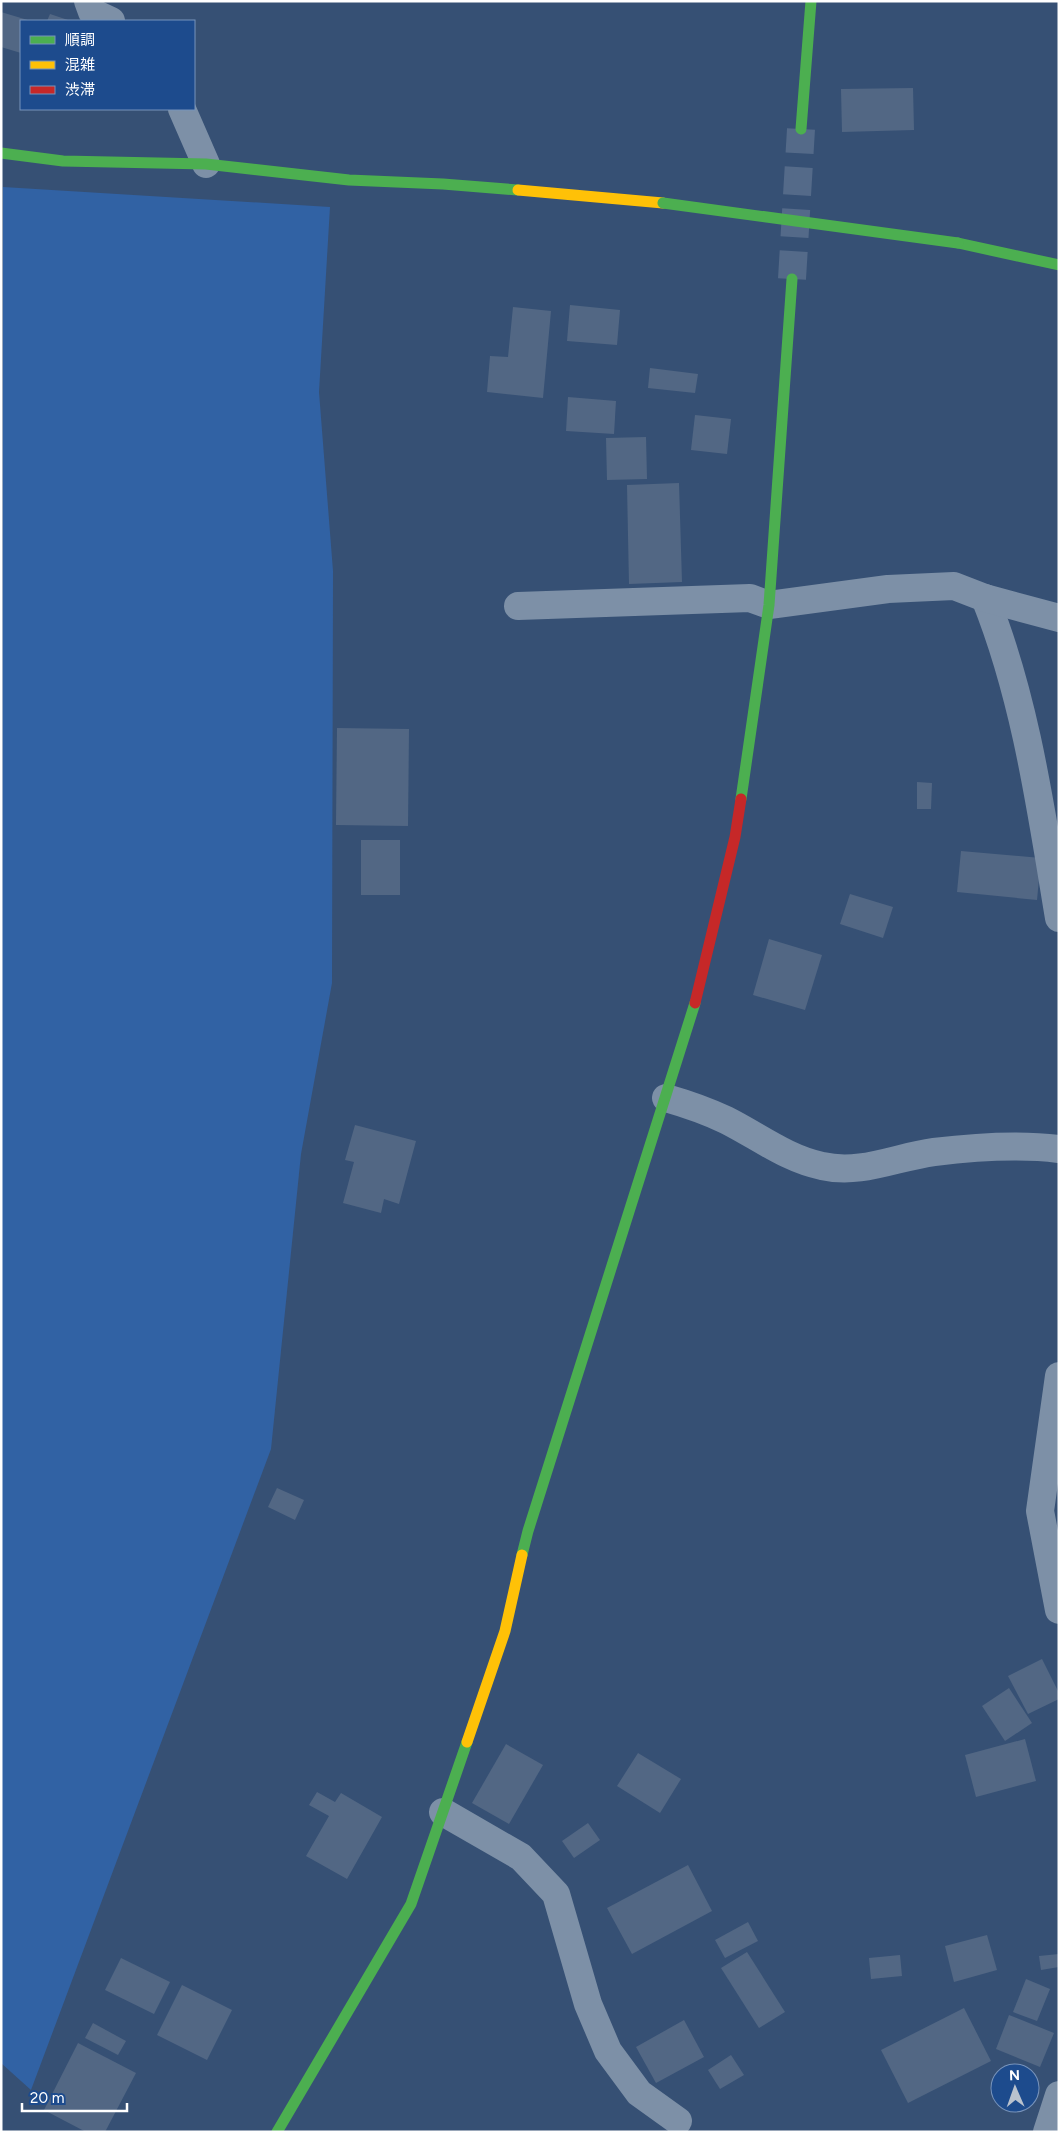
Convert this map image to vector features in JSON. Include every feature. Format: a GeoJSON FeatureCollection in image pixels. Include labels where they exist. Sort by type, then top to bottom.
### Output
{"type":"FeatureCollection","features":[{"type":"Feature","properties":{"kind":"street"},"geometry":{"type":"LineString","coordinates":[[88,1],[92,12],[109,20]]}},
{"type":"Feature","properties":{"kind":"street"},"geometry":{"type":"LineString","coordinates":[[801,130],[811,1]]}},
{"type":"Feature","properties":{"kind":"street"},"geometry":{"type":"LineString","coordinates":[[182,110],[206,164]]}},
{"type":"Feature","properties":{"kind":"street"},"geometry":{"type":"LineString","coordinates":[[1,153],[63,161],[206,164],[349,180],[443,184],[663,203],[958,243],[1059,265]]}},
{"type":"Feature","properties":{"kind":"street"},"geometry":{"type":"LineString","coordinates":[[277,2132],[411,1904],[505,1630],[528,1531],[695,1002],[735,837],[769,604],[792,279]]}},
{"type":"Feature","properties":{"kind":"street"},"geometry":{"type":"LineString","coordinates":[[518,606],[750,598],[769,604],[888,589],[954,586],[985,598],[1059,618]]}},
{"type":"Feature","properties":{"kind":"street"},"geometry":{"type":"LineString","coordinates":[[985,598],[1003,643],[1033,765],[1059,918]]}},
{"type":"Feature","properties":{"kind":"street"},"geometry":{"type":"LineString","coordinates":[[666,1098],[703,1110],[791,1156],[822,1167],[867,1168],[932,1152],[1026,1146],[1059,1149]]}},
{"type":"Feature","properties":{"kind":"street"},"geometry":{"type":"LineString","coordinates":[[1059,1376],[1040,1511],[1059,1610]]}},
{"type":"Feature","properties":{"kind":"street"},"geometry":{"type":"LineString","coordinates":[[443,1812],[521,1857],[556,1894],[588,2004],[608,2051],[638,2093],[678,2121]]}},
{"type":"Feature","properties":{"kind":"street"},"geometry":{"type":"LineString","coordinates":[[1047,2132],[1059,2096]]}},
{"type":"Feature","properties":{"kind":"shaded area"},"geometry":{"type":"Polygon","coordinates":[[[3,187],[330,207],[319,392],[333,571],[332,983],[301,1154],[271,1449],[31,2090],[1,2063],[3,187]]]}},
{"type":"Feature","properties":{"kind":"building"},"geometry":{"type":"Polygon","coordinates":[[[1,12],[28,20],[20,20],[20,53],[1,47],[1,12]]]}},
{"type":"Feature","properties":{"kind":"building"},"geometry":{"type":"Polygon","coordinates":[[[50,14],[68,20],[47,20],[50,14]]]}},
{"type":"Feature","properties":{"kind":"building"},"geometry":{"type":"Polygon","coordinates":[[[913,88],[914,130],[842,132],[841,89],[913,88]]]}},
{"type":"Feature","properties":{"kind":"building"},"geometry":{"type":"Polygon","coordinates":[[[570,305],[620,310],[617,345],[567,341],[570,305]]]}},
{"type":"Feature","properties":{"kind":"building"},"geometry":{"type":"Polygon","coordinates":[[[513,307],[551,311],[543,398],[487,392],[490,356],[508,357],[513,307]]]}},
{"type":"Feature","properties":{"kind":"building"},"geometry":{"type":"Polygon","coordinates":[[[650,368],[698,374],[695,393],[648,388],[650,368]]]}},
{"type":"Feature","properties":{"kind":"building"},"geometry":{"type":"Polygon","coordinates":[[[568,397],[616,401],[614,434],[566,431],[568,397]]]}},
{"type":"Feature","properties":{"kind":"building"},"geometry":{"type":"Polygon","coordinates":[[[695,415],[731,419],[727,454],[691,450],[695,415]]]}},
{"type":"Feature","properties":{"kind":"building"},"geometry":{"type":"Polygon","coordinates":[[[646,437],[647,479],[607,480],[606,438],[646,437]]]}},
{"type":"Feature","properties":{"kind":"building"},"geometry":{"type":"Polygon","coordinates":[[[679,483],[682,582],[629,584],[627,485],[679,483]]]}},
{"type":"Feature","properties":{"kind":"building"},"geometry":{"type":"Polygon","coordinates":[[[337,728],[409,729],[408,826],[336,825],[337,728]]]}},
{"type":"Feature","properties":{"kind":"building"},"geometry":{"type":"Polygon","coordinates":[[[917,782],[932,783],[931,809],[917,809],[917,782]]]}},
{"type":"Feature","properties":{"kind":"building"},"geometry":{"type":"Polygon","coordinates":[[[361,840],[400,840],[400,895],[361,895],[361,840]]]}},
{"type":"Feature","properties":{"kind":"building"},"geometry":{"type":"Polygon","coordinates":[[[961,851],[1041,858],[1037,900],[957,892],[961,851]]]}},
{"type":"Feature","properties":{"kind":"building"},"geometry":{"type":"Polygon","coordinates":[[[850,894],[893,907],[883,938],[840,924],[850,894]]]}},
{"type":"Feature","properties":{"kind":"building"},"geometry":{"type":"Polygon","coordinates":[[[769,939],[822,955],[805,1010],[753,995],[769,939]]]}},
{"type":"Feature","properties":{"kind":"building"},"geometry":{"type":"Polygon","coordinates":[[[355,1125],[416,1141],[399,1204],[384,1199],[381,1213],[343,1203],[354,1162],[345,1160],[355,1125]]]}},
{"type":"Feature","properties":{"kind":"building"},"geometry":{"type":"Polygon","coordinates":[[[277,1488],[304,1500],[295,1520],[268,1507],[277,1488]]]}},
{"type":"Feature","properties":{"kind":"building"},"geometry":{"type":"Polygon","coordinates":[[[1042,1659],[1059,1693],[1059,1699],[1028,1714],[1008,1676],[1042,1659]]]}},
{"type":"Feature","properties":{"kind":"building"},"geometry":{"type":"Polygon","coordinates":[[[1009,1688],[1032,1723],[1005,1741],[982,1706],[1009,1688]]]}},
{"type":"Feature","properties":{"kind":"building"},"geometry":{"type":"Polygon","coordinates":[[[1025,1739],[1036,1781],[976,1797],[965,1755],[1025,1739]]]}},
{"type":"Feature","properties":{"kind":"building"},"geometry":{"type":"Polygon","coordinates":[[[506,1744],[543,1765],[509,1824],[472,1803],[506,1744]]]}},
{"type":"Feature","properties":{"kind":"building"},"geometry":{"type":"Polygon","coordinates":[[[638,1753],[681,1779],[660,1813],[617,1786],[638,1753]]]}},
{"type":"Feature","properties":{"kind":"building"},"geometry":{"type":"Polygon","coordinates":[[[317,1792],[335,1802],[341,1793],[382,1817],[347,1879],[306,1856],[329,1816],[309,1805],[317,1792]]]}},
{"type":"Feature","properties":{"kind":"building"},"geometry":{"type":"Polygon","coordinates":[[[588,1823],[600,1840],[574,1858],[562,1841],[588,1823]]]}},
{"type":"Feature","properties":{"kind":"building"},"geometry":{"type":"Polygon","coordinates":[[[688,1865],[712,1911],[632,1954],[607,1908],[688,1865]]]}},
{"type":"Feature","properties":{"kind":"building"},"geometry":{"type":"Polygon","coordinates":[[[748,1922],[758,1941],[725,1958],[715,1940],[748,1922]]]}},
{"type":"Feature","properties":{"kind":"building"},"geometry":{"type":"Polygon","coordinates":[[[987,1935],[997,1970],[954,1982],[945,1946],[987,1935]]]}},
{"type":"Feature","properties":{"kind":"building"},"geometry":{"type":"Polygon","coordinates":[[[747,1952],[785,2012],[759,2028],[721,1968],[747,1952]]]}},
{"type":"Feature","properties":{"kind":"building"},"geometry":{"type":"Polygon","coordinates":[[[1059,1954],[1059,1967],[1041,1970],[1039,1956],[1059,1954]]]}},
{"type":"Feature","properties":{"kind":"building"},"geometry":{"type":"Polygon","coordinates":[[[900,1955],[902,1976],[871,1979],[869,1958],[900,1955]]]}},
{"type":"Feature","properties":{"kind":"building"},"geometry":{"type":"Polygon","coordinates":[[[121,1958],[170,1982],[154,2014],[105,1990],[121,1958]]]}},
{"type":"Feature","properties":{"kind":"building"},"geometry":{"type":"Polygon","coordinates":[[[1026,1979],[1050,1989],[1037,2021],[1013,2012],[1026,1979]]]}},
{"type":"Feature","properties":{"kind":"building"},"geometry":{"type":"Polygon","coordinates":[[[182,1985],[232,2010],[207,2060],[157,2035],[182,1985]]]}},
{"type":"Feature","properties":{"kind":"building"},"geometry":{"type":"Polygon","coordinates":[[[964,2008],[991,2061],[908,2103],[881,2050],[964,2008]]]}},
{"type":"Feature","properties":{"kind":"building"},"geometry":{"type":"Polygon","coordinates":[[[1009,2015],[1054,2033],[1040,2067],[1040,2063],[1030,2063],[996,2049],[1009,2015]]]}},
{"type":"Feature","properties":{"kind":"building"},"geometry":{"type":"Polygon","coordinates":[[[684,2020],[704,2057],[656,2083],[636,2047],[684,2020]]]}},
{"type":"Feature","properties":{"kind":"building"},"geometry":{"type":"Polygon","coordinates":[[[93,2023],[126,2041],[118,2055],[85,2038],[93,2023]]]}},
{"type":"Feature","properties":{"kind":"building"},"geometry":{"type":"Polygon","coordinates":[[[78,2043],[136,2073],[105,2132],[86,2132],[44,2110],[78,2043]]]}},
{"type":"Feature","properties":{"kind":"building"},"geometry":{"type":"Polygon","coordinates":[[[731,2055],[744,2075],[720,2089],[708,2070],[731,2055]]]}},
{"type":"Feature","properties":{"kind":"tunnel"},"geometry":{"type":"LineString","coordinates":[[792,279],[801,129]]}},
{"type":"Feature","properties":{"kind":"traffic: fast"},"geometry":{"type":"LineString","coordinates":[[801,129],[811,1]]}},
{"type":"Feature","properties":{"kind":"traffic: fast"},"geometry":{"type":"LineString","coordinates":[[1,153],[63,161],[206,164],[349,180],[443,184],[518,190]]}},
{"type":"Feature","properties":{"kind":"traffic: fast"},"geometry":{"type":"LineString","coordinates":[[663,203],[958,243]]}},
{"type":"Feature","properties":{"kind":"traffic: fast"},"geometry":{"type":"LineString","coordinates":[[958,243],[1059,265]]}},
{"type":"Feature","properties":{"kind":"traffic: fast"},"geometry":{"type":"LineString","coordinates":[[741,799],[769,605],[792,279]]}},
{"type":"Feature","properties":{"kind":"traffic: fast"},"geometry":{"type":"LineString","coordinates":[[522,1555],[695,1003]]}},
{"type":"Feature","properties":{"kind":"traffic: fast"},"geometry":{"type":"LineString","coordinates":[[277,2132],[411,1904],[467,1742]]}},
{"type":"Feature","properties":{"kind":"traffic: slow"},"geometry":{"type":"LineString","coordinates":[[518,190],[663,203]]}},
{"type":"Feature","properties":{"kind":"traffic: slow"},"geometry":{"type":"LineString","coordinates":[[467,1742],[505,1631],[522,1555]]}},
{"type":"Feature","properties":{"kind":"traffic: jam"},"geometry":{"type":"LineString","coordinates":[[695,1003],[735,837],[741,799]]}}]}
